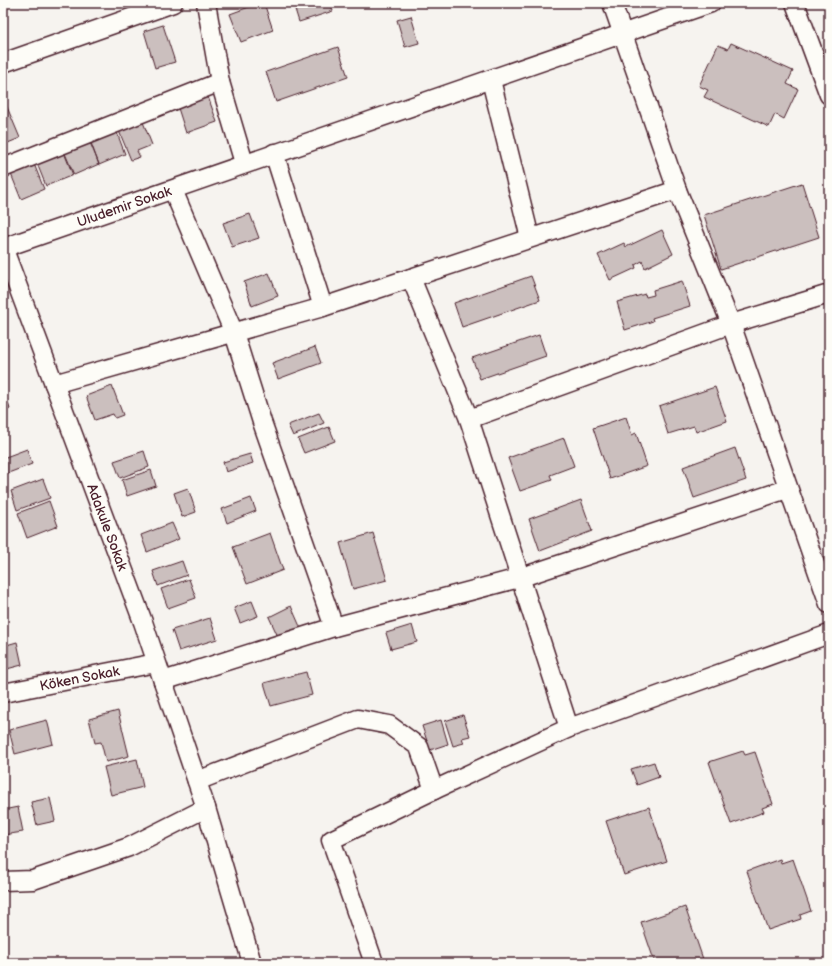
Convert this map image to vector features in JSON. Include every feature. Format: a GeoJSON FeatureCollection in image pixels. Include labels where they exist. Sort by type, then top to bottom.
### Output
{"type":"FeatureCollection","features":[{"type":"Feature","properties":{"kind":"street"},"geometry":{"type":"LineString","coordinates":[[3,63],[172,3]]}},
{"type":"Feature","properties":{"kind":"street"},"geometry":{"type":"LineString","coordinates":[[206,3],[220,82],[244,163]]}},
{"type":"Feature","properties":{"kind":"street"},"geometry":{"type":"LineString","coordinates":[[612,3],[677,190],[730,324],[787,489],[829,604]]}},
{"type":"Feature","properties":{"kind":"street","name":"Uludemir Sokak"},"geometry":{"type":"LineString","coordinates":[[3,248],[173,190],[244,163],[491,80],[711,3]]}},
{"type":"Feature","properties":{"kind":"street"},"geometry":{"type":"LineString","coordinates":[[795,3],[829,94]]}},
{"type":"Feature","properties":{"kind":"street"},"geometry":{"type":"LineString","coordinates":[[491,80],[530,238]]}},
{"type":"Feature","properties":{"kind":"street"},"geometry":{"type":"LineString","coordinates":[[3,168],[220,82]]}},
{"type":"Feature","properties":{"kind":"street"},"geometry":{"type":"LineString","coordinates":[[274,153],[323,307]]}},
{"type":"Feature","properties":{"kind":"street"},"geometry":{"type":"LineString","coordinates":[[173,190],[234,333],[262,422],[334,627]]}},
{"type":"Feature","properties":{"kind":"street"},"geometry":{"type":"LineString","coordinates":[[54,384],[323,307],[677,190]]}},
{"type":"Feature","properties":{"kind":"street","name":"Adakule Sokak"},"geometry":{"type":"LineString","coordinates":[[3,248],[163,681],[206,808],[252,963]]}},
{"type":"Feature","properties":{"kind":"street"},"geometry":{"type":"LineString","coordinates":[[411,278],[469,419],[519,578],[569,728]]}},
{"type":"Feature","properties":{"kind":"street"},"geometry":{"type":"LineString","coordinates":[[469,419],[730,324],[829,294]]}},
{"type":"Feature","properties":{"kind":"street"},"geometry":{"type":"LineString","coordinates":[[163,681],[334,627],[519,578],[787,489]]}},
{"type":"Feature","properties":{"kind":"street"},"geometry":{"type":"LineString","coordinates":[[374,963],[331,840],[434,790],[569,728],[829,634]]}},
{"type":"Feature","properties":{"kind":"street","name":"Köken Sokak"},"geometry":{"type":"LineString","coordinates":[[3,693],[156,663]]}},
{"type":"Feature","properties":{"kind":"street"},"geometry":{"type":"LineString","coordinates":[[197,781],[358,719],[389,725],[418,747],[434,790]]}},
{"type":"Feature","properties":{"kind":"street"},"geometry":{"type":"LineString","coordinates":[[3,881],[34,880],[129,847],[206,808]]}},
{"type":"Feature","properties":{"kind":"building"},"geometry":{"type":"Polygon","coordinates":[[[260,3],[264,3],[273,30],[241,42],[230,14],[260,3]]]}},
{"type":"Feature","properties":{"kind":"building"},"geometry":{"type":"Polygon","coordinates":[[[293,3],[330,3],[333,11],[299,22],[293,3]]]}},
{"type":"Feature","properties":{"kind":"building"},"geometry":{"type":"Polygon","coordinates":[[[411,16],[419,43],[405,47],[397,20],[411,16]]]}},
{"type":"Feature","properties":{"kind":"building"},"geometry":{"type":"Polygon","coordinates":[[[163,25],[175,62],[155,68],[144,31],[163,25]]]}},
{"type":"Feature","properties":{"kind":"building"},"geometry":{"type":"Polygon","coordinates":[[[731,43],[793,71],[787,84],[798,89],[784,119],[775,114],[769,127],[704,97],[708,90],[699,86],[718,45],[728,49],[731,43]]]}},
{"type":"Feature","properties":{"kind":"building"},"geometry":{"type":"Polygon","coordinates":[[[338,47],[348,77],[276,102],[266,72],[338,47]]]}},
{"type":"Feature","properties":{"kind":"building"},"geometry":{"type":"Polygon","coordinates":[[[207,94],[217,122],[186,133],[177,105],[207,94]]]}},
{"type":"Feature","properties":{"kind":"building"},"geometry":{"type":"Polygon","coordinates":[[[7,107],[20,138],[3,145],[3,108],[7,107]]]}},
{"type":"Feature","properties":{"kind":"building"},"geometry":{"type":"Polygon","coordinates":[[[143,122],[152,145],[137,151],[140,157],[131,160],[119,131],[143,122]]]}},
{"type":"Feature","properties":{"kind":"building"},"geometry":{"type":"Polygon","coordinates":[[[116,130],[125,154],[99,165],[90,140],[116,130]]]}},
{"type":"Feature","properties":{"kind":"building"},"geometry":{"type":"Polygon","coordinates":[[[89,140],[99,164],[74,175],[64,151],[89,140]]]}},
{"type":"Feature","properties":{"kind":"building"},"geometry":{"type":"Polygon","coordinates":[[[63,150],[73,175],[46,186],[36,161],[63,150]]]}},
{"type":"Feature","properties":{"kind":"building"},"geometry":{"type":"Polygon","coordinates":[[[34,164],[44,189],[21,199],[11,174],[34,164]]]}},
{"type":"Feature","properties":{"kind":"building"},"geometry":{"type":"Polygon","coordinates":[[[802,183],[819,237],[721,269],[704,215],[802,183]]]}},
{"type":"Feature","properties":{"kind":"building"},"geometry":{"type":"Polygon","coordinates":[[[250,214],[259,238],[232,247],[223,223],[250,214]]]}},
{"type":"Feature","properties":{"kind":"building"},"geometry":{"type":"Polygon","coordinates":[[[662,230],[673,254],[645,268],[642,261],[635,265],[636,268],[610,280],[598,255],[624,243],[626,247],[662,230]]]}},
{"type":"Feature","properties":{"kind":"building"},"geometry":{"type":"Polygon","coordinates":[[[269,273],[278,296],[252,306],[244,282],[269,273]]]}},
{"type":"Feature","properties":{"kind":"building"},"geometry":{"type":"Polygon","coordinates":[[[531,276],[540,300],[462,327],[454,303],[531,276]]]}},
{"type":"Feature","properties":{"kind":"building"},"geometry":{"type":"Polygon","coordinates":[[[682,281],[690,306],[652,318],[653,321],[625,330],[617,302],[645,294],[646,297],[654,295],[653,290],[682,281]]]}},
{"type":"Feature","properties":{"kind":"building"},"geometry":{"type":"Polygon","coordinates":[[[539,335],[546,356],[480,379],[472,358],[539,335]]]}},
{"type":"Feature","properties":{"kind":"building"},"geometry":{"type":"Polygon","coordinates":[[[315,347],[321,363],[278,379],[272,363],[315,347]]]}},
{"type":"Feature","properties":{"kind":"building"},"geometry":{"type":"Polygon","coordinates":[[[112,386],[123,415],[115,418],[113,414],[95,420],[86,396],[112,386]]]}},
{"type":"Feature","properties":{"kind":"building"},"geometry":{"type":"Polygon","coordinates":[[[715,387],[727,421],[696,432],[694,426],[668,434],[659,406],[715,387]]]}},
{"type":"Feature","properties":{"kind":"building"},"geometry":{"type":"Polygon","coordinates":[[[3,389],[10,409],[3,412],[3,389]]]}},
{"type":"Feature","properties":{"kind":"building"},"geometry":{"type":"Polygon","coordinates":[[[319,413],[324,423],[293,436],[288,425],[319,413]]]}},
{"type":"Feature","properties":{"kind":"building"},"geometry":{"type":"Polygon","coordinates":[[[626,417],[632,435],[636,433],[647,466],[610,479],[593,428],[626,417]]]}},
{"type":"Feature","properties":{"kind":"building"},"geometry":{"type":"Polygon","coordinates":[[[329,427],[335,441],[304,453],[298,439],[329,427]]]}},
{"type":"Feature","properties":{"kind":"building"},"geometry":{"type":"Polygon","coordinates":[[[564,438],[574,466],[550,475],[552,480],[520,491],[508,458],[564,438]]]}},
{"type":"Feature","properties":{"kind":"building"},"geometry":{"type":"Polygon","coordinates":[[[735,448],[746,480],[694,498],[683,467],[735,448]]]}},
{"type":"Feature","properties":{"kind":"building"},"geometry":{"type":"Polygon","coordinates":[[[27,449],[32,464],[3,475],[3,458],[27,449]]]}},
{"type":"Feature","properties":{"kind":"building"},"geometry":{"type":"Polygon","coordinates":[[[144,451],[149,467],[120,478],[114,461],[144,451]]]}},
{"type":"Feature","properties":{"kind":"building"},"geometry":{"type":"Polygon","coordinates":[[[250,454],[253,463],[226,472],[223,462],[250,454]]]}},
{"type":"Feature","properties":{"kind":"building"},"geometry":{"type":"Polygon","coordinates":[[[151,470],[156,486],[127,496],[122,480],[151,470]]]}},
{"type":"Feature","properties":{"kind":"building"},"geometry":{"type":"Polygon","coordinates":[[[43,479],[50,498],[17,510],[11,491],[43,479]]]}},
{"type":"Feature","properties":{"kind":"building"},"geometry":{"type":"Polygon","coordinates":[[[188,488],[196,512],[182,517],[174,493],[188,488]]]}},
{"type":"Feature","properties":{"kind":"building"},"geometry":{"type":"Polygon","coordinates":[[[251,498],[256,511],[227,523],[222,509],[251,498]]]}},
{"type":"Feature","properties":{"kind":"building"},"geometry":{"type":"Polygon","coordinates":[[[581,500],[592,531],[540,551],[529,519],[581,500]]]}},
{"type":"Feature","properties":{"kind":"building"},"geometry":{"type":"Polygon","coordinates":[[[49,501],[58,526],[27,538],[18,513],[49,501]]]}},
{"type":"Feature","properties":{"kind":"building"},"geometry":{"type":"Polygon","coordinates":[[[172,523],[179,539],[147,552],[141,535],[172,523]]]}},
{"type":"Feature","properties":{"kind":"building"},"geometry":{"type":"Polygon","coordinates":[[[270,533],[283,570],[247,584],[233,547],[270,533]]]}},
{"type":"Feature","properties":{"kind":"building"},"geometry":{"type":"Polygon","coordinates":[[[373,533],[387,580],[353,589],[340,543],[373,533]]]}},
{"type":"Feature","properties":{"kind":"building"},"geometry":{"type":"Polygon","coordinates":[[[182,561],[187,575],[158,586],[153,571],[182,561]]]}},
{"type":"Feature","properties":{"kind":"building"},"geometry":{"type":"Polygon","coordinates":[[[189,579],[196,598],[168,608],[161,589],[189,579]]]}},
{"type":"Feature","properties":{"kind":"building"},"geometry":{"type":"Polygon","coordinates":[[[252,601],[258,616],[240,623],[234,608],[252,601]]]}},
{"type":"Feature","properties":{"kind":"building"},"geometry":{"type":"Polygon","coordinates":[[[291,606],[302,631],[280,641],[269,617],[291,606]]]}},
{"type":"Feature","properties":{"kind":"building"},"geometry":{"type":"Polygon","coordinates":[[[210,618],[217,639],[179,651],[172,630],[210,618]]]}},
{"type":"Feature","properties":{"kind":"building"},"geometry":{"type":"Polygon","coordinates":[[[412,625],[417,642],[391,649],[386,633],[412,625]]]}},
{"type":"Feature","properties":{"kind":"building"},"geometry":{"type":"Polygon","coordinates":[[[17,642],[22,665],[3,670],[3,646],[17,642]]]}},
{"type":"Feature","properties":{"kind":"building"},"geometry":{"type":"Polygon","coordinates":[[[306,672],[312,695],[271,706],[264,683],[306,672]]]}},
{"type":"Feature","properties":{"kind":"building"},"geometry":{"type":"Polygon","coordinates":[[[118,711],[129,756],[106,762],[101,742],[95,743],[89,719],[118,711]]]}},
{"type":"Feature","properties":{"kind":"building"},"geometry":{"type":"Polygon","coordinates":[[[463,715],[470,736],[462,738],[464,743],[453,746],[445,721],[463,715]]]}},
{"type":"Feature","properties":{"kind":"building"},"geometry":{"type":"Polygon","coordinates":[[[47,720],[53,744],[15,754],[9,730],[47,720]]]}},
{"type":"Feature","properties":{"kind":"building"},"geometry":{"type":"Polygon","coordinates":[[[441,720],[448,744],[430,750],[422,726],[441,720]]]}},
{"type":"Feature","properties":{"kind":"building"},"geometry":{"type":"Polygon","coordinates":[[[743,751],[745,755],[755,752],[773,804],[762,808],[764,812],[731,824],[709,762],[743,751]]]}},
{"type":"Feature","properties":{"kind":"building"},"geometry":{"type":"Polygon","coordinates":[[[137,759],[143,787],[111,795],[104,767],[137,759]]]}},
{"type":"Feature","properties":{"kind":"building"},"geometry":{"type":"Polygon","coordinates":[[[654,762],[659,777],[637,785],[631,769],[654,762]]]}},
{"type":"Feature","properties":{"kind":"building"},"geometry":{"type":"Polygon","coordinates":[[[50,798],[55,821],[37,825],[31,802],[50,798]]]}},
{"type":"Feature","properties":{"kind":"building"},"geometry":{"type":"Polygon","coordinates":[[[18,807],[23,832],[3,835],[3,810],[18,807]]]}},
{"type":"Feature","properties":{"kind":"building"},"geometry":{"type":"Polygon","coordinates":[[[649,807],[667,861],[624,875],[606,821],[649,807]]]}},
{"type":"Feature","properties":{"kind":"building"},"geometry":{"type":"Polygon","coordinates":[[[780,859],[781,863],[793,859],[811,911],[800,915],[801,919],[768,930],[747,871],[780,859]]]}},
{"type":"Feature","properties":{"kind":"building"},"geometry":{"type":"Polygon","coordinates":[[[685,907],[704,962],[655,963],[641,922],[685,907]]]}}]}
